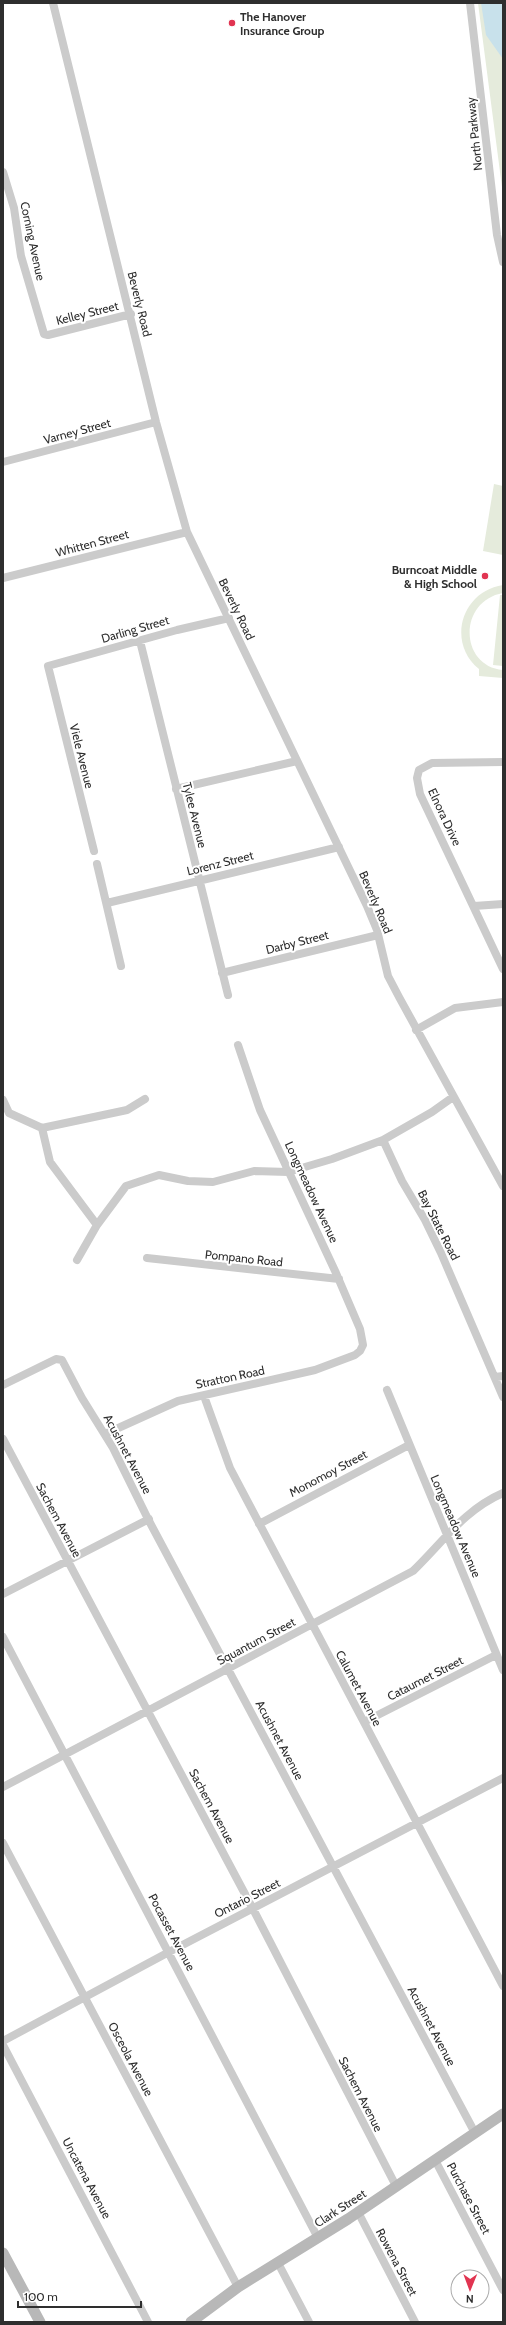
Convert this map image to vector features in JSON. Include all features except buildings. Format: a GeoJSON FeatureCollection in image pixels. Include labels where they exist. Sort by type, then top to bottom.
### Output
{"type":"FeatureCollection","features":[{"type":"Feature","properties":{"kind":"street","name":"Beverly Road"},"geometry":{"type":"LineString","coordinates":[[53,3],[100,197],[131,314],[156,422],[187,532],[339,847],[378,935],[388,976],[416,1030],[503,1186]]}},
{"type":"Feature","properties":{"kind":"street","name":"North Parkway"},"geometry":{"type":"LineString","coordinates":[[470,3],[503,262]]}},
{"type":"Feature","properties":{"kind":"street","name":"Corning Avenue"},"geometry":{"type":"LineString","coordinates":[[3,172],[4,181],[11,196],[17,225],[18,241],[39,318],[44,334],[48,335]]}},
{"type":"Feature","properties":{"kind":"street","name":"Kelley Street"},"geometry":{"type":"LineString","coordinates":[[48,335],[131,314]]}},
{"type":"Feature","properties":{"kind":"street","name":"Varney Street"},"geometry":{"type":"LineString","coordinates":[[3,462],[156,422]]}},
{"type":"Feature","properties":{"kind":"street","name":"Whitten Street"},"geometry":{"type":"LineString","coordinates":[[3,578],[187,532]]}},
{"type":"Feature","properties":{"kind":"street","name":"Darling Street"},"geometry":{"type":"LineString","coordinates":[[48,666],[229,618]]}},
{"type":"Feature","properties":{"kind":"street","name":"Tylee Avenue"},"geometry":{"type":"LineString","coordinates":[[140,641],[228,995]]}},
{"type":"Feature","properties":{"kind":"street","name":"Viele Avenue"},"geometry":{"type":"LineString","coordinates":[[48,666],[94,851]]}},
{"type":"Feature","properties":{"kind":"street"},"geometry":{"type":"LineString","coordinates":[[176,789],[297,761]]}},
{"type":"Feature","properties":{"kind":"street","name":"Elnora Drive"},"geometry":{"type":"LineString","coordinates":[[503,762],[432,763],[419,770],[417,778],[420,794],[503,970]]}},
{"type":"Feature","properties":{"kind":"street","name":"Lorenz Street"},"geometry":{"type":"LineString","coordinates":[[106,903],[339,847]]}},
{"type":"Feature","properties":{"kind":"street"},"geometry":{"type":"LineString","coordinates":[[97,864],[121,966]]}},
{"type":"Feature","properties":{"kind":"street"},"geometry":{"type":"LineString","coordinates":[[474,906],[503,904]]}},
{"type":"Feature","properties":{"kind":"street","name":"Darby Street"},"geometry":{"type":"LineString","coordinates":[[222,973],[378,935]]}},
{"type":"Feature","properties":{"kind":"street"},"geometry":{"type":"LineString","coordinates":[[416,1030],[456,1008],[503,1002]]}},
{"type":"Feature","properties":{"kind":"street","name":"Longmeadow Avenue"},"geometry":{"type":"LineString","coordinates":[[238,1045],[260,1110],[339,1279],[360,1329],[363,1344],[361,1349]]}},
{"type":"Feature","properties":{"kind":"street"},"geometry":{"type":"LineString","coordinates":[[77,1260],[97,1225],[126,1186],[159,1176],[188,1181],[213,1182],[254,1171],[288,1172],[332,1159],[383,1140],[432,1112],[453,1097]]}},
{"type":"Feature","properties":{"kind":"street"},"geometry":{"type":"LineString","coordinates":[[3,1100],[9,1113],[42,1128],[127,1110],[144,1099]]}},
{"type":"Feature","properties":{"kind":"street"},"geometry":{"type":"LineString","coordinates":[[42,1128],[50,1162],[97,1225]]}},
{"type":"Feature","properties":{"kind":"street","name":"Bay State Road"},"geometry":{"type":"LineString","coordinates":[[383,1140],[402,1181],[425,1220],[500,1376],[503,1397]]}},
{"type":"Feature","properties":{"kind":"street","name":"Pompano Road"},"geometry":{"type":"LineString","coordinates":[[146,1258],[339,1279]]}},
{"type":"Feature","properties":{"kind":"street","name":"Stratton Road"},"geometry":{"type":"LineString","coordinates":[[105,1434],[169,1404],[315,1370],[355,1355],[361,1349]]}},
{"type":"Feature","properties":{"kind":"street","name":"Acushnet Avenue"},"geometry":{"type":"LineString","coordinates":[[3,1385],[48,1362],[56,1359],[62,1360],[82,1398],[105,1434],[475,2133]]}},
{"type":"Feature","properties":{"kind":"street","name":"Longmeadow Avenue"},"geometry":{"type":"LineString","coordinates":[[388,1390],[409,1445],[503,1670]]}},
{"type":"Feature","properties":{"kind":"street","name":"Calumet Avenue"},"geometry":{"type":"LineString","coordinates":[[204,1396],[225,1458],[503,1986]]}},
{"type":"Feature","properties":{"kind":"street","name":"Sachem Avenue"},"geometry":{"type":"LineString","coordinates":[[3,1439],[253,1909],[396,2186]]}},
{"type":"Feature","properties":{"kind":"street","name":"Monomoy Street"},"geometry":{"type":"LineString","coordinates":[[259,1524],[409,1445]]}},
{"type":"Feature","properties":{"kind":"street","name":"Squantum Street"},"geometry":{"type":"LineString","coordinates":[[3,1787],[147,1710],[312,1625],[413,1570],[447,1534],[475,1508],[503,1493]]}},
{"type":"Feature","properties":{"kind":"street"},"geometry":{"type":"LineString","coordinates":[[3,1594],[149,1519]]}},
{"type":"Feature","properties":{"kind":"street","name":"Pocasset Avenue"},"geometry":{"type":"LineString","coordinates":[[3,1637],[63,1755],[169,1952],[318,2238]]}},
{"type":"Feature","properties":{"kind":"street","name":"Cataumet Street"},"geometry":{"type":"LineString","coordinates":[[364,1722],[496,1655]]}},
{"type":"Feature","properties":{"kind":"street","name":"Ontario Street"},"geometry":{"type":"LineString","coordinates":[[3,2041],[85,1999],[169,1952],[334,1868],[416,1822],[503,1778]]}},
{"type":"Feature","properties":{"kind":"street","name":"Osceola Avenue"},"geometry":{"type":"LineString","coordinates":[[3,1843],[238,2287]]}},
{"type":"Feature","properties":{"kind":"street","name":"Uncatena Avenue"},"geometry":{"type":"LineString","coordinates":[[3,2045],[148,2322]]}},
{"type":"Feature","properties":{"kind":"street","name":"Clark Street"},"geometry":{"type":"LineString","coordinates":[[191,2322],[238,2287],[358,2212],[503,2114]]}},
{"type":"Feature","properties":{"kind":"street","name":"Purchase Street"},"geometry":{"type":"LineString","coordinates":[[435,2160],[503,2290]]}},
{"type":"Feature","properties":{"kind":"street","name":"Rowena Street"},"geometry":{"type":"LineString","coordinates":[[358,2212],[415,2322]]}},
{"type":"Feature","properties":{"kind":"street"},"geometry":{"type":"LineString","coordinates":[[3,2253],[40,2322]]}},
{"type":"Feature","properties":{"kind":"street"},"geometry":{"type":"LineString","coordinates":[[278,2263],[309,2322]]}},
{"type":"Feature","properties":{"kind":"green space"},"geometry":{"type":"Polygon","coordinates":[[[478,3],[503,3],[503,195],[478,3]]]}},
{"type":"Feature","properties":{"kind":"green space"},"geometry":{"type":"Polygon","coordinates":[[[494,484],[503,486],[503,555],[483,551],[494,484]]]}},
{"type":"Feature","properties":{"kind":"green space"},"geometry":{"type":"Polygon","coordinates":[[[503,585],[503,593],[488,598],[478,608],[472,620],[470,633],[472,646],[478,657],[489,666],[503,670],[503,678],[479,676],[479,669],[469,658],[463,645],[461,632],[463,619],[469,607],[477,597],[489,589],[503,585]]]}},
{"type":"Feature","properties":{"kind":"green space"},"geometry":{"type":"Polygon","coordinates":[[[500,595],[503,595],[503,666],[493,665],[500,595]]]}},
{"type":"Feature","properties":{"kind":"water"},"geometry":{"type":"Polygon","coordinates":[[[481,3],[503,3],[503,59],[486,35],[481,3]]]}},
{"type":"Feature","properties":{"kind":"place","name":"The Hanover Insurance Group"},"geometry":{"type":"Point","coordinates":[232,23]}},
{"type":"Feature","properties":{"kind":"place","name":"Burncoat Middle & High School"},"geometry":{"type":"Point","coordinates":[485,576]}}]}
